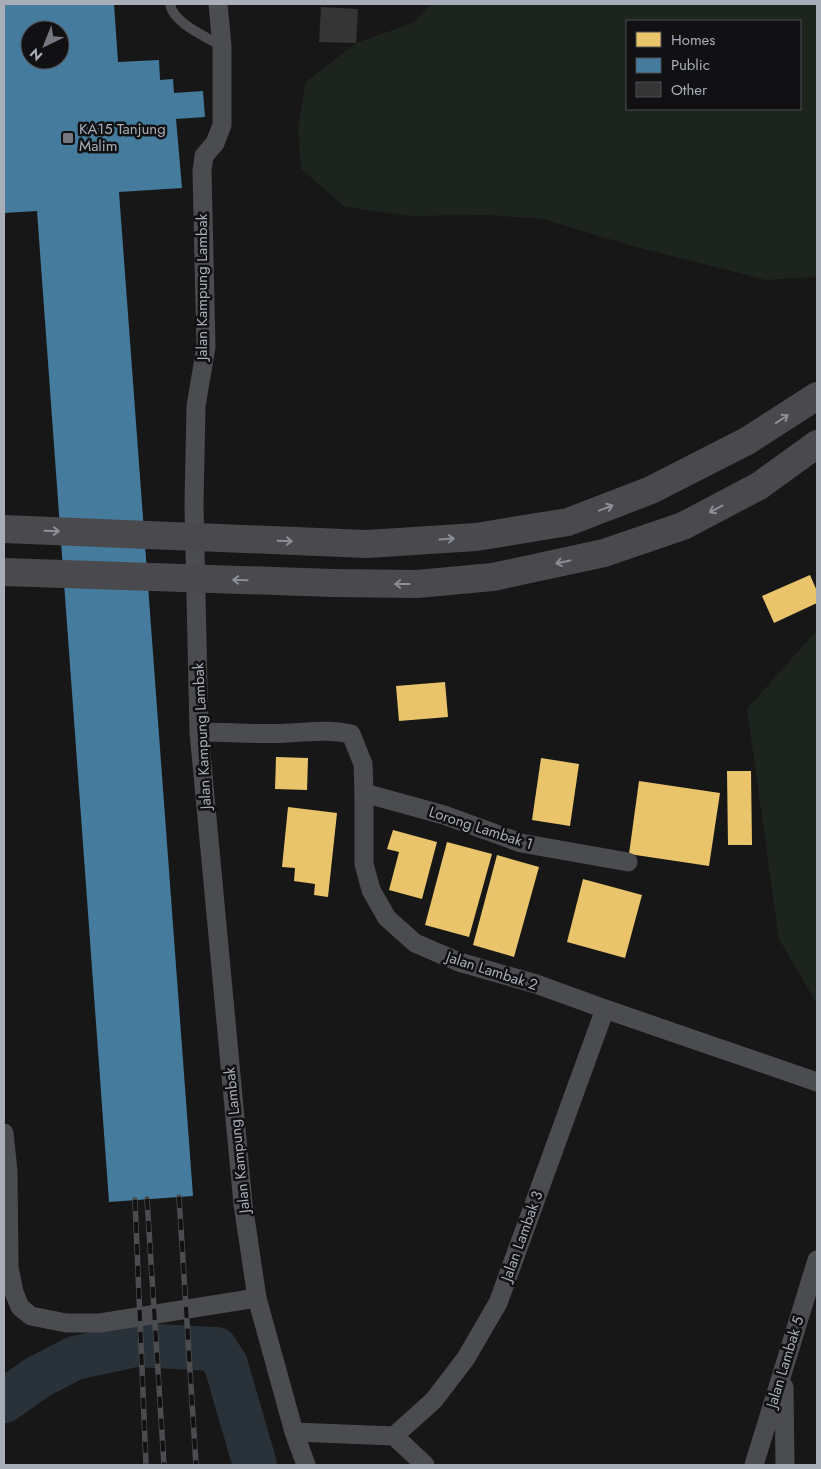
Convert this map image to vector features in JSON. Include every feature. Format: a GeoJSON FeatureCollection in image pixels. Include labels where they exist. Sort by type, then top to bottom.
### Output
{"type":"FeatureCollection","features":[{"type":"Feature","properties":{"kind":"main road"},"geometry":{"type":"LineString","coordinates":[[4,529],[367,544],[476,537],[568,522],[651,490],[746,442],[817,396]]}},
{"type":"Feature","properties":{"kind":"main road"},"geometry":{"type":"LineString","coordinates":[[4,572],[333,584],[417,584],[493,576],[604,554],[683,526],[759,486],[817,444]]}},
{"type":"Feature","properties":{"kind":"street","name":"Jalan Kampung Lambak"},"geometry":{"type":"LineString","coordinates":[[218,4],[222,46],[222,125],[215,143],[204,156],[202,171],[206,347],[196,406],[194,505],[199,732],[243,1204],[257,1298],[294,1432],[306,1465]]}},
{"type":"Feature","properties":{"kind":"street","name":"Jalan Lambak 2"},"geometry":{"type":"LineString","coordinates":[[199,732],[288,733],[334,730],[351,734],[362,764],[364,864],[371,890],[387,918],[415,943],[459,962],[536,984],[817,1082]]}},
{"type":"Feature","properties":{"kind":"street","name":"Lorong Lambak 1"},"geometry":{"type":"LineString","coordinates":[[364,793],[444,815],[521,843],[628,862]]}},
{"type":"Feature","properties":{"kind":"street","name":"Jalan Lambak 3"},"geometry":{"type":"LineString","coordinates":[[394,1436],[434,1400],[466,1358],[498,1304],[605,1009]]}},
{"type":"Feature","properties":{"kind":"street"},"geometry":{"type":"LineString","coordinates":[[4,1133],[8,1172],[9,1267],[14,1292],[20,1307],[31,1316],[66,1323],[100,1323],[257,1298]]}},
{"type":"Feature","properties":{"kind":"street","name":"Jalan Lambak 5"},"geometry":{"type":"LineString","coordinates":[[754,1465],[817,1260]]}},
{"type":"Feature","properties":{"kind":"street"},"geometry":{"type":"LineString","coordinates":[[783,1368],[785,1465]]}},
{"type":"Feature","properties":{"kind":"street"},"geometry":{"type":"LineString","coordinates":[[294,1432],[394,1436],[425,1465]]}},
{"type":"Feature","properties":{"kind":"lane"},"geometry":{"type":"LineString","coordinates":[[170,4],[175,16],[222,46]]}},
{"type":"Feature","properties":{"kind":"shaded area"},"geometry":{"type":"Polygon","coordinates":[[[432,4],[817,4],[817,277],[766,280],[629,245],[543,219],[486,215],[411,216],[345,207],[301,169],[298,128],[306,82],[356,43],[413,23],[432,4]]]}},
{"type":"Feature","properties":{"kind":"shaded area"},"geometry":{"type":"Polygon","coordinates":[[[817,630],[817,1004],[779,939],[747,709],[817,630]]]}},
{"type":"Feature","properties":{"kind":"building: Homes"},"geometry":{"type":"Polygon","coordinates":[[[810,575],[817,591],[817,603],[774,623],[762,596],[810,575]]]}},
{"type":"Feature","properties":{"kind":"building: Homes"},"geometry":{"type":"Polygon","coordinates":[[[445,682],[448,717],[399,721],[396,686],[445,682]]]}},
{"type":"Feature","properties":{"kind":"building: Homes"},"geometry":{"type":"Polygon","coordinates":[[[276,757],[308,758],[307,790],[275,789],[276,757]]]}},
{"type":"Feature","properties":{"kind":"building: Homes"},"geometry":{"type":"Polygon","coordinates":[[[541,758],[579,764],[570,826],[532,820],[541,758]]]}},
{"type":"Feature","properties":{"kind":"building: Homes"},"geometry":{"type":"Polygon","coordinates":[[[727,771],[751,771],[752,845],[728,845],[727,771]]]}},
{"type":"Feature","properties":{"kind":"building: Homes"},"geometry":{"type":"Polygon","coordinates":[[[639,781],[720,793],[709,866],[629,854],[639,781]]]}},
{"type":"Feature","properties":{"kind":"building: Homes"},"geometry":{"type":"Polygon","coordinates":[[[288,807],[337,813],[328,897],[314,895],[315,884],[294,881],[295,868],[282,867],[288,807]]]}},
{"type":"Feature","properties":{"kind":"building: Homes"},"geometry":{"type":"Polygon","coordinates":[[[393,830],[437,842],[422,899],[389,890],[399,852],[387,849],[393,830]]]}},
{"type":"Feature","properties":{"kind":"building: Homes"},"geometry":{"type":"Polygon","coordinates":[[[447,842],[492,854],[469,937],[425,925],[447,842]]]}},
{"type":"Feature","properties":{"kind":"building: Homes"},"geometry":{"type":"Polygon","coordinates":[[[497,855],[539,867],[514,957],[473,945],[497,855]]]}},
{"type":"Feature","properties":{"kind":"building: Homes"},"geometry":{"type":"Polygon","coordinates":[[[583,879],[642,895],[625,958],[567,942],[583,879]]]}},
{"type":"Feature","properties":{"kind":"building: Public"},"geometry":{"type":"Polygon","coordinates":[[[4,4],[114,4],[118,62],[159,60],[160,80],[173,79],[174,93],[203,91],[205,117],[176,119],[182,188],[119,192],[193,1196],[109,1202],[37,211],[4,213],[4,4]]]}},
{"type":"Feature","properties":{"kind":"building: Other"},"geometry":{"type":"Polygon","coordinates":[[[321,7],[358,9],[356,43],[319,42],[321,7]]]}},
{"type":"Feature","properties":{"kind":"waterway"},"geometry":{"type":"LineString","coordinates":[[4,1401],[38,1377],[75,1358],[135,1345],[216,1349],[226,1365],[255,1465]]}},
{"type":"Feature","properties":{"kind":"railway"},"geometry":{"type":"LineString","coordinates":[[179,1197],[196,1465]]}},
{"type":"Feature","properties":{"kind":"railway"},"geometry":{"type":"LineString","coordinates":[[147,1199],[164,1465]]}},
{"type":"Feature","properties":{"kind":"railway"},"geometry":{"type":"LineString","coordinates":[[135,1200],[146,1465]]}},
{"type":"Feature","properties":{"kind":"place","name":"KA15 Tanjung Malim"},"geometry":{"type":"Point","coordinates":[68,138]}}]}
